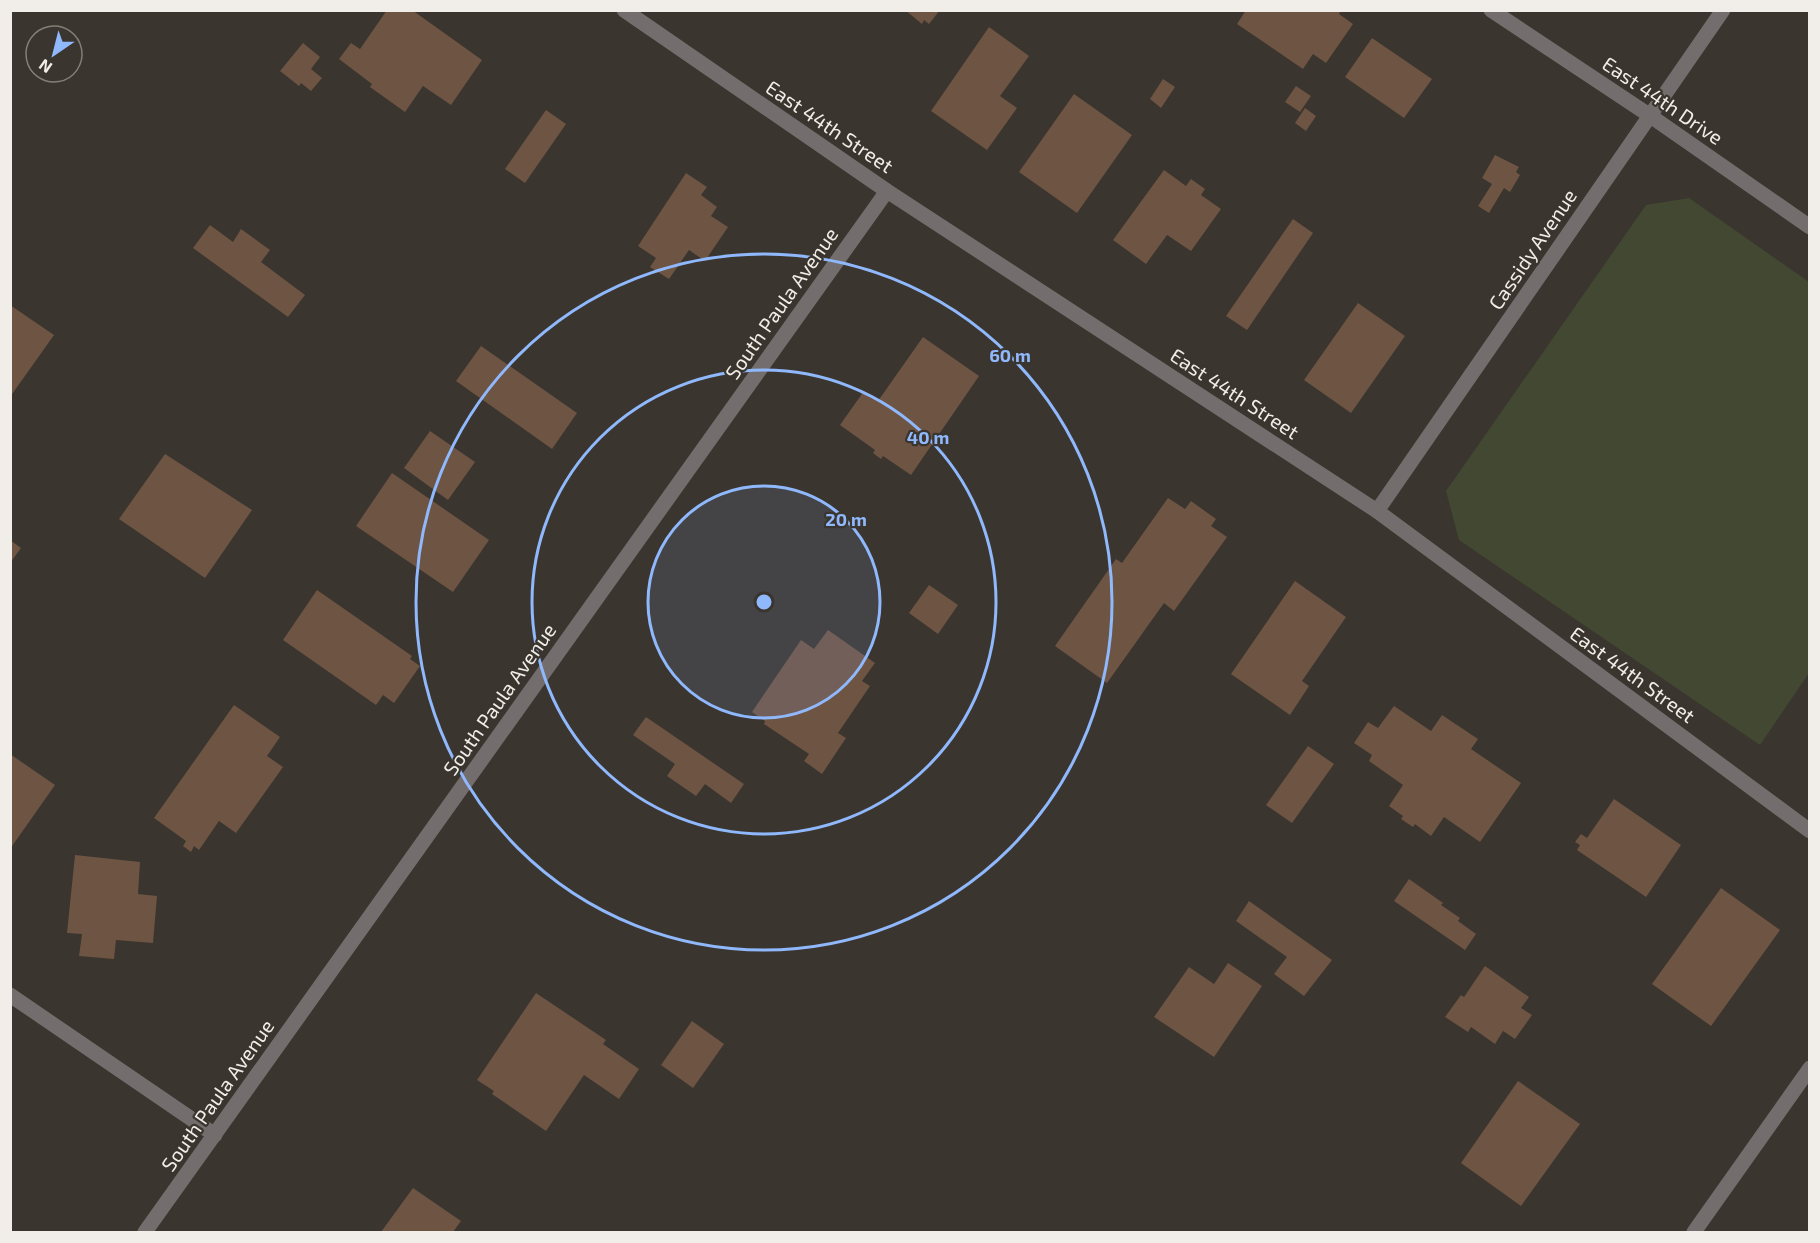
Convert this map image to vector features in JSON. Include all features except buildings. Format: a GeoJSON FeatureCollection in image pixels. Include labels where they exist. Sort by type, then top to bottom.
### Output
{"type":"FeatureCollection","features":[{"type":"Feature","properties":{"kind":"street","name":"East 44th Street"},"geometry":{"type":"LineString","coordinates":[[624,10],[887,190],[1377,511],[1809,831]]}},
{"type":"Feature","properties":{"kind":"street","name":"East 44th Drive"},"geometry":{"type":"LineString","coordinates":[[1491,10],[1649,115],[1809,227]]}},
{"type":"Feature","properties":{"kind":"street","name":"Cassidy Avenue"},"geometry":{"type":"LineString","coordinates":[[1377,511],[1723,10]]}},
{"type":"Feature","properties":{"kind":"street","name":"South Paula Avenue"},"geometry":{"type":"LineString","coordinates":[[145,1233],[887,190]]}},
{"type":"Feature","properties":{"kind":"street"},"geometry":{"type":"LineString","coordinates":[[10,995],[215,1135]]}},
{"type":"Feature","properties":{"kind":"street"},"geometry":{"type":"LineString","coordinates":[[1694,1233],[1809,1068]]}},
{"type":"Feature","properties":{"kind":"green space"},"geometry":{"type":"Polygon","coordinates":[[[1689,198],[1809,282],[1809,673],[1760,745],[1459,540],[1446,491],[1646,205],[1689,198]]]}}]}
